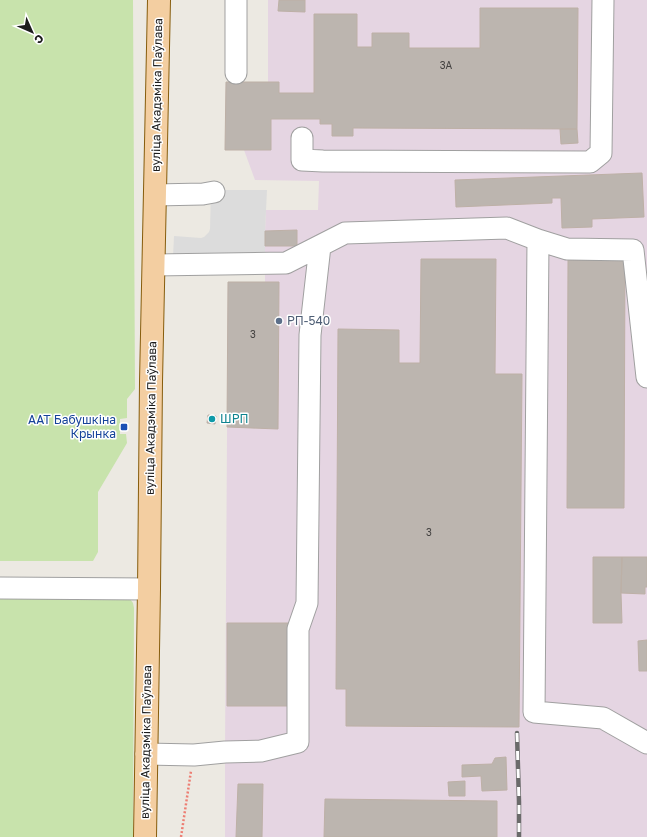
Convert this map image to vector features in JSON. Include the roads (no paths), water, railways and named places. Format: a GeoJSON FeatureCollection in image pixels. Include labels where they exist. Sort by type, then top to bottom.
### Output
{"type":"FeatureCollection","features":[{"type":"Feature","properties":{"kind":"main road","name":"вуліца Акадэміка Паўлава"},"geometry":{"type":"LineString","coordinates":[[144,837],[159,0]]}},
{"type":"Feature","properties":{"kind":"street"},"geometry":{"type":"LineString","coordinates":[[236,0],[236,72]]}},
{"type":"Feature","properties":{"kind":"street"},"geometry":{"type":"LineString","coordinates":[[302,138],[302,160],[590,162],[601,153],[603,0]]}},
{"type":"Feature","properties":{"kind":"street"},"geometry":{"type":"LineString","coordinates":[[155,195],[203,194],[214,192]]}},
{"type":"Feature","properties":{"kind":"street"},"geometry":{"type":"LineString","coordinates":[[154,265],[286,263],[345,233],[500,228],[507,228],[567,249],[633,250],[647,377]]}},
{"type":"Feature","properties":{"kind":"street"},"geometry":{"type":"LineString","coordinates":[[538,240],[534,712],[603,718],[647,743]]}},
{"type":"Feature","properties":{"kind":"street"},"geometry":{"type":"LineString","coordinates":[[146,754],[194,755],[261,751],[298,742],[298,630],[307,603],[310,335],[320,246]]}},
{"type":"Feature","properties":{"kind":"street"},"geometry":{"type":"LineString","coordinates":[[0,588],[149,589]]}},
{"type":"Feature","properties":{"kind":"railway"},"geometry":{"type":"LineString","coordinates":[[517,733],[519,837]]}},
{"type":"Feature","properties":{"kind":"place","name":"РП-540"},"geometry":{"type":"Point","coordinates":[279,321]}},
{"type":"Feature","properties":{"kind":"place","name":"ШРП"},"geometry":{"type":"Point","coordinates":[212,419]}},
{"type":"Feature","properties":{"kind":"place","name":"ААТ Бабушкіна Крынка"},"geometry":{"type":"Point","coordinates":[124,427]}}]}
